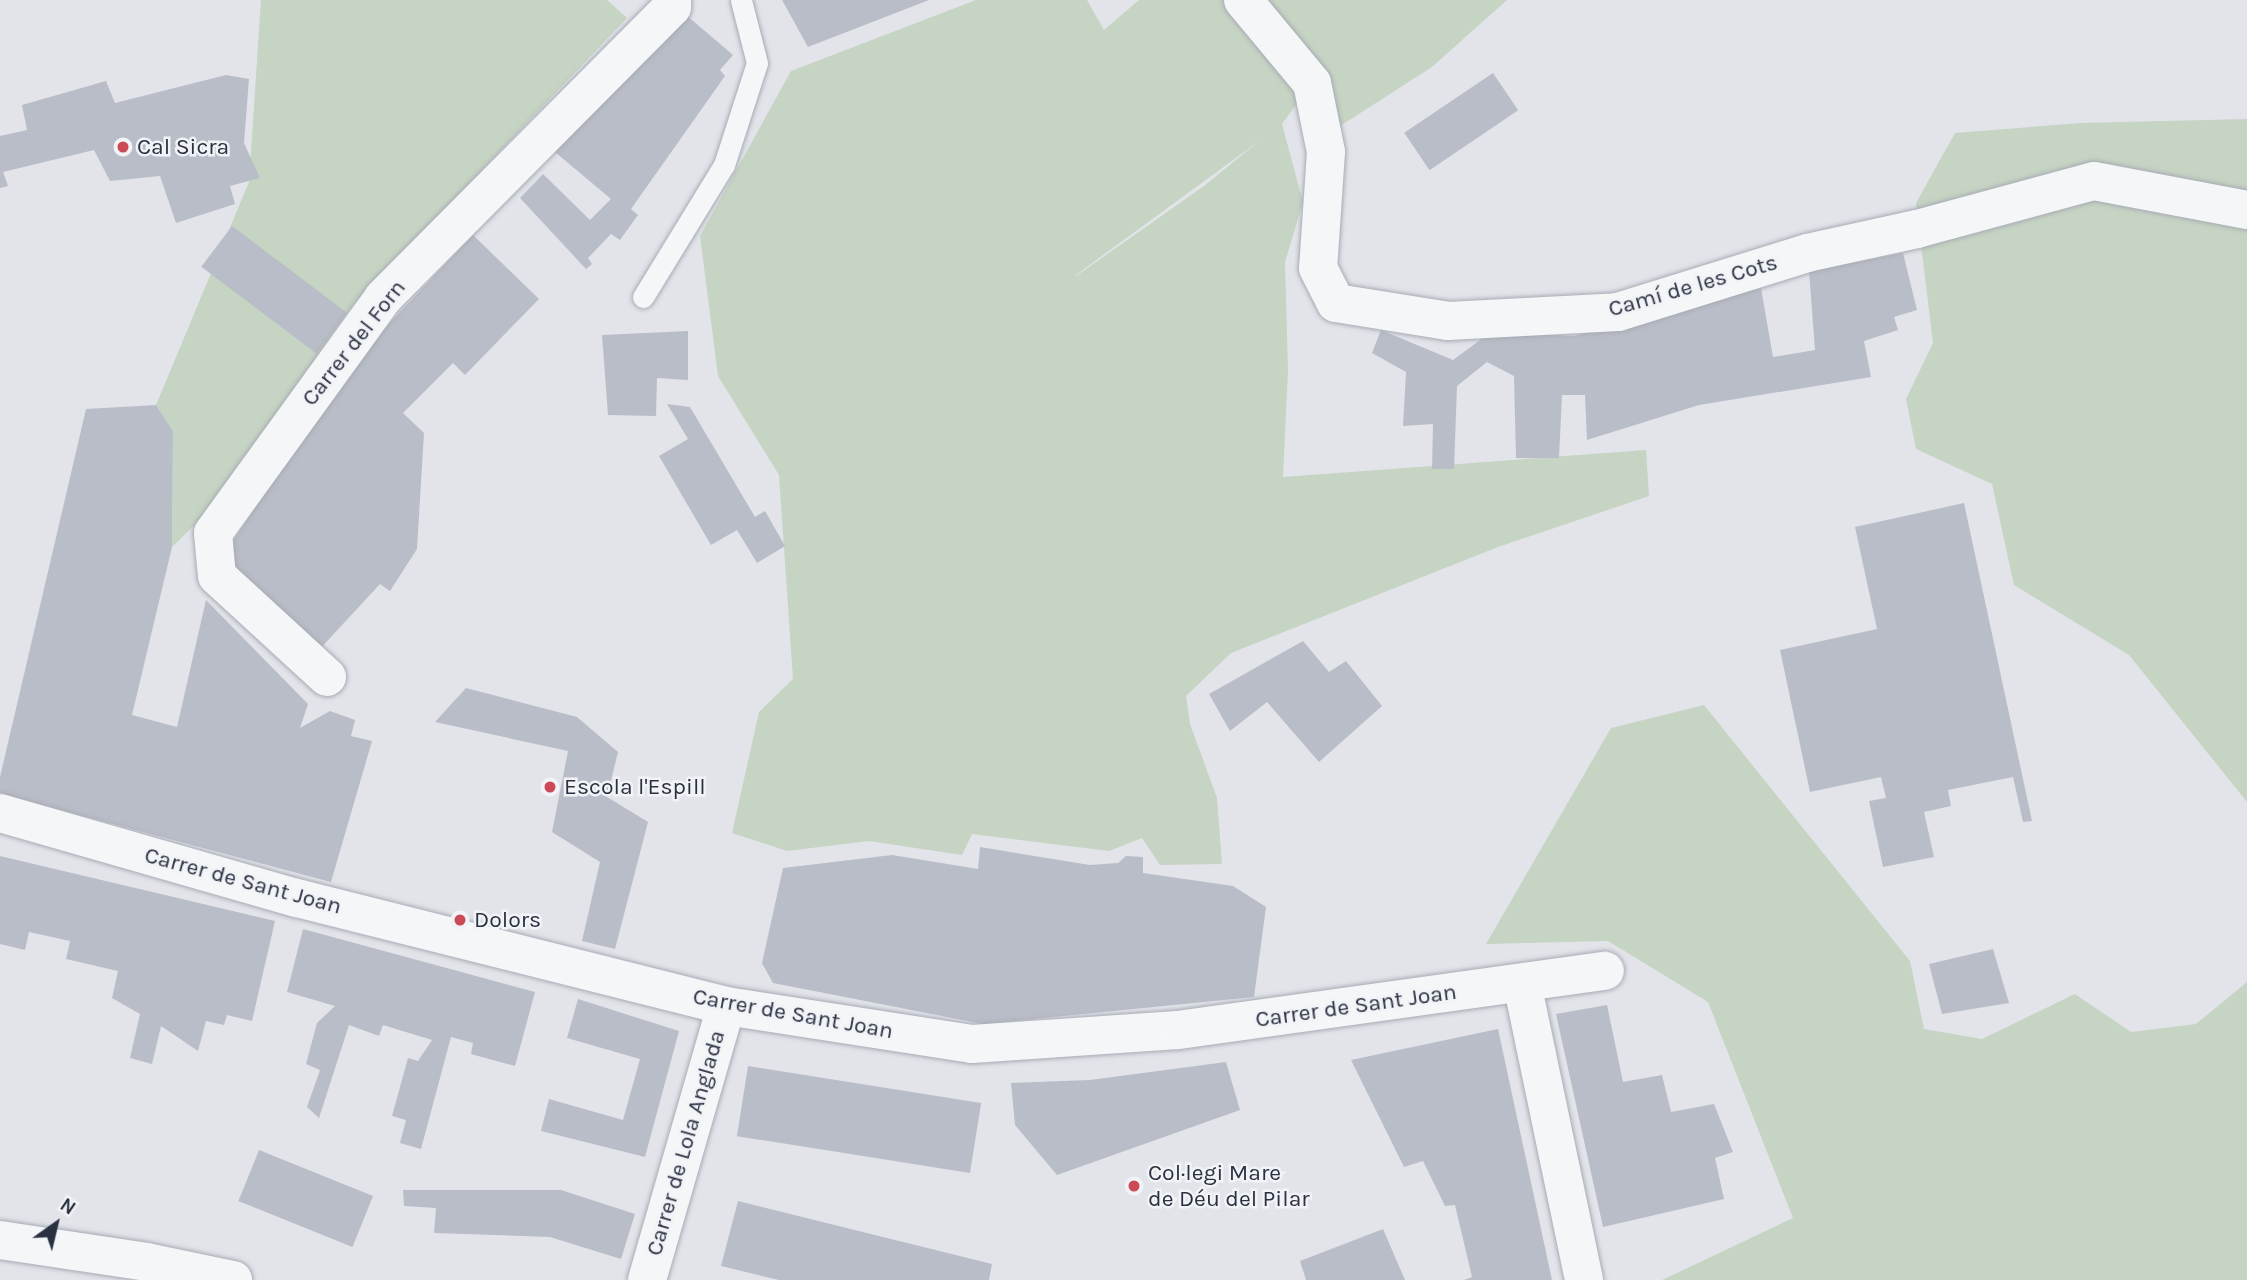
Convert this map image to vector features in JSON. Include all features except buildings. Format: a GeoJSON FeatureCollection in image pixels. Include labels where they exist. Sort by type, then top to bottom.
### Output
{"type":"FeatureCollection","features":[{"type":"Feature","properties":{"kind":"street","name":"Carrer del Forn"},"geometry":{"type":"LineString","coordinates":[[327,677],[217,576],[214,533],[383,298],[672,7],[673,0]]}},
{"type":"Feature","properties":{"kind":"street","name":"Camí de les Cots"},"geometry":{"type":"LineString","coordinates":[[1243,0],[1312,83],[1326,152],[1318,268],[1336,303],[1448,321],[1618,312],[1807,253],[1917,229],[2094,181],[2247,210]]}},
{"type":"Feature","properties":{"kind":"street","name":"Carrer de Sant Joan"},"geometry":{"type":"LineString","coordinates":[[0,813],[297,898],[726,1006],[972,1044],[1178,1030],[1605,971]]}},
{"type":"Feature","properties":{"kind":"street"},"geometry":{"type":"LineString","coordinates":[[1522,983],[1584,1280]]}},
{"type":"Feature","properties":{"kind":"street","name":"Carrer de Lola Anglada"},"geometry":{"type":"LineString","coordinates":[[647,1280],[726,1006]]}},
{"type":"Feature","properties":{"kind":"street"},"geometry":{"type":"LineString","coordinates":[[0,1240],[147,1262],[233,1280]]}},
{"type":"Feature","properties":{"kind":"lane"},"geometry":{"type":"LineString","coordinates":[[643,297],[724,166],[757,63],[741,0]]}},
{"type":"Feature","properties":{"kind":"green space"},"geometry":{"type":"Polygon","coordinates":[[[261,0],[607,0],[627,18],[352,306],[209,511],[172,547],[173,431],[156,405],[249,182],[261,0]]]}},
{"type":"Feature","properties":{"kind":"green space"},"geometry":{"type":"Polygon","coordinates":[[[976,0],[1087,0],[1104,30],[1139,0],[1507,0],[1432,67],[1323,137],[1311,84],[1282,124],[1303,202],[1285,262],[1288,370],[1283,477],[1646,450],[1649,496],[1498,547],[1231,653],[1186,696],[1190,724],[1217,798],[1222,864],[1160,865],[1142,838],[1109,851],[972,834],[962,855],[869,841],[787,851],[732,833],[759,712],[793,679],[779,475],[718,376],[700,236],[791,71],[976,0]],[[1259,141],[1076,276],[1204,186],[1259,141]]]}},
{"type":"Feature","properties":{"kind":"green space"},"geometry":{"type":"Polygon","coordinates":[[[2247,119],[2247,802],[2129,655],[2014,585],[1992,484],[1916,449],[1906,399],[1933,343],[1916,203],[1955,133],[2080,123],[2247,119]]]}},
{"type":"Feature","properties":{"kind":"green space"},"geometry":{"type":"Polygon","coordinates":[[[1704,705],[1910,961],[1924,1029],[1982,1039],[2075,994],[2131,1032],[2196,1024],[2247,982],[2247,1280],[1662,1280],[1793,1218],[1708,1002],[1608,941],[1486,944],[1611,728],[1704,705]]]}},
{"type":"Feature","properties":{"kind":"place","name":"Cal Sicra"},"geometry":{"type":"Point","coordinates":[123,147]}},
{"type":"Feature","properties":{"kind":"place","name":"Escola l'Espill"},"geometry":{"type":"Point","coordinates":[550,787]}},
{"type":"Feature","properties":{"kind":"place","name":"Dolors"},"geometry":{"type":"Point","coordinates":[460,920]}},
{"type":"Feature","properties":{"kind":"place","name":"Col·legi Mare de Déu del Pilar"},"geometry":{"type":"Point","coordinates":[1134,1186]}}]}
